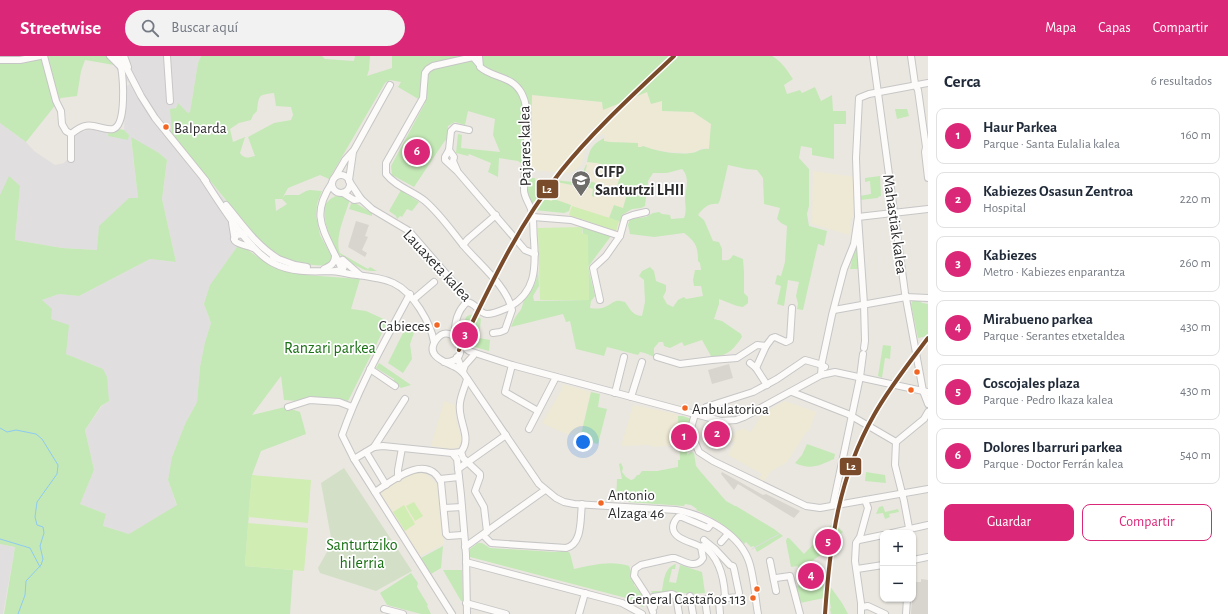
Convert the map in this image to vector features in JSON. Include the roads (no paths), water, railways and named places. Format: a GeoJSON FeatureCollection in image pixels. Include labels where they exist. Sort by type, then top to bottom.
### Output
{"type":"FeatureCollection","features":[{"type":"Feature","properties":{"kind":"street"},"geometry":{"type":"LineString","coordinates":[[1,60],[20,60],[40,56]]}},
{"type":"Feature","properties":{"kind":"street"},"geometry":{"type":"LineString","coordinates":[[44,56],[56,101],[61,111],[62,124],[66,131],[71,134]]}},
{"type":"Feature","properties":{"kind":"street"},"geometry":{"type":"LineString","coordinates":[[110,56],[121,66],[129,82],[158,122],[256,242],[277,258]]}},
{"type":"Feature","properties":{"kind":"street"},"geometry":{"type":"LineString","coordinates":[[117,56],[129,82]]}},
{"type":"Feature","properties":{"kind":"street"},"geometry":{"type":"LineString","coordinates":[[71,134],[86,125],[110,129],[118,126],[121,120],[129,82],[124,56]]}},
{"type":"Feature","properties":{"kind":"street"},"geometry":{"type":"LineString","coordinates":[[167,56],[170,101]]}},
{"type":"Feature","properties":{"kind":"street"},"geometry":{"type":"LineString","coordinates":[[476,56],[433,66],[428,69],[425,76],[423,98],[386,163],[386,174],[391,181],[425,201],[440,216],[463,245],[499,285],[512,310],[505,330],[493,333]]}},
{"type":"Feature","properties":{"kind":"street","name":"Pajares kalea"},"geometry":{"type":"LineString","coordinates":[[476,56],[480,67],[485,72],[508,79],[518,86],[523,95],[527,114],[527,146],[524,190],[533,217],[535,265],[529,288],[519,300],[511,306],[495,313]]}},
{"type":"Feature","properties":{"kind":"street","name":"Mahastiak kalea"},"geometry":{"type":"LineString","coordinates":[[873,56],[906,297],[928,404]]}},
{"type":"Feature","properties":{"kind":"street"},"geometry":{"type":"LineString","coordinates":[[911,56],[914,81],[918,90],[927,147],[925,152],[928,178]]}},
{"type":"Feature","properties":{"kind":"street"},"geometry":{"type":"LineString","coordinates":[[121,66],[129,82]]}},
{"type":"Feature","properties":{"kind":"street"},"geometry":{"type":"LineString","coordinates":[[833,506],[860,377],[865,341],[864,304],[857,245],[858,217],[856,158],[859,98],[863,95],[928,83]]}},
{"type":"Feature","properties":{"kind":"street"},"geometry":{"type":"LineString","coordinates":[[344,272],[322,227],[320,213],[322,202],[345,160],[354,150],[390,85]]}},
{"type":"Feature","properties":{"kind":"street"},"geometry":{"type":"LineString","coordinates":[[469,130],[455,127],[451,131],[449,150],[454,157],[453,161],[457,171],[525,250],[535,254]]}},
{"type":"Feature","properties":{"kind":"street"},"geometry":{"type":"LineString","coordinates":[[71,134],[71,159]]}},
{"type":"Feature","properties":{"kind":"street"},"geometry":{"type":"LineString","coordinates":[[322,202],[331,195],[346,192],[350,187],[349,181],[354,150]]}},
{"type":"Feature","properties":{"kind":"street"},"geometry":{"type":"LineString","coordinates":[[334,180],[343,176],[349,181]]}},
{"type":"Feature","properties":{"kind":"street"},"geometry":{"type":"LineString","coordinates":[[204,179],[255,250]]}},
{"type":"Feature","properties":{"kind":"street"},"geometry":{"type":"LineString","coordinates":[[334,180],[333,189],[340,193]]}},
{"type":"Feature","properties":{"kind":"street","name":"Lauaxeta kalea"},"geometry":{"type":"LineString","coordinates":[[349,181],[361,199],[372,209],[409,231],[461,291],[467,302],[473,304],[484,314],[495,313]]}},
{"type":"Feature","properties":{"kind":"street","name":"Lauaxeta kalea"},"geometry":{"type":"LineString","coordinates":[[340,193],[354,200],[361,199]]}},
{"type":"Feature","properties":{"kind":"street"},"geometry":{"type":"LineString","coordinates":[[229,209],[242,229],[243,234],[241,243]]}},
{"type":"Feature","properties":{"kind":"street"},"geometry":{"type":"LineString","coordinates":[[858,217],[928,209]]}},
{"type":"Feature","properties":{"kind":"street"},"geometry":{"type":"LineString","coordinates":[[600,300],[593,268],[606,256],[620,236],[625,218],[646,212]]}},
{"type":"Feature","properties":{"kind":"street"},"geometry":{"type":"LineString","coordinates":[[463,245],[496,215]]}},
{"type":"Feature","properties":{"kind":"street"},"geometry":{"type":"LineString","coordinates":[[230,217],[234,228],[234,239],[237,243],[241,243],[255,250],[271,262],[281,267],[322,273],[332,264],[335,259],[335,254]]}},
{"type":"Feature","properties":{"kind":"street"},"geometry":{"type":"LineString","coordinates":[[533,217],[571,220],[620,236]]}},
{"type":"Feature","properties":{"kind":"street"},"geometry":{"type":"LineString","coordinates":[[234,239],[237,234],[246,234],[256,246],[267,254],[295,265],[383,279],[394,283],[412,296],[426,320],[433,333],[434,355],[440,361],[454,366],[465,374]]}},
{"type":"Feature","properties":{"kind":"street"},"geometry":{"type":"LineString","coordinates":[[821,375],[844,269],[857,245]]}},
{"type":"Feature","properties":{"kind":"street"},"geometry":{"type":"LineString","coordinates":[[335,254],[362,276]]}},
{"type":"Feature","properties":{"kind":"street"},"geometry":{"type":"LineString","coordinates":[[342,260],[344,272]]}},
{"type":"Feature","properties":{"kind":"street"},"geometry":{"type":"LineString","coordinates":[[434,282],[412,296],[370,369],[352,407],[342,435],[354,459],[452,614]]}},
{"type":"Feature","properties":{"kind":"street"},"geometry":{"type":"LineString","coordinates":[[834,310],[906,297],[928,298]]}},
{"type":"Feature","properties":{"kind":"street"},"geometry":{"type":"LineString","coordinates":[[434,342],[440,336],[445,335],[455,324],[462,306],[467,302]]}},
{"type":"Feature","properties":{"kind":"street"},"geometry":{"type":"LineString","coordinates":[[756,368],[769,340],[775,337],[786,342],[790,340],[792,308]]}},
{"type":"Feature","properties":{"kind":"street"},"geometry":{"type":"LineString","coordinates":[[426,320],[436,330],[455,338],[460,344],[476,355],[695,414],[703,413],[721,421],[736,420],[744,417],[821,375],[835,372]]}},
{"type":"Feature","properties":{"kind":"street"},"geometry":{"type":"LineString","coordinates":[[455,324],[455,338]]}},
{"type":"Feature","properties":{"kind":"street"},"geometry":{"type":"LineString","coordinates":[[444,362],[452,361],[458,356],[460,352],[460,344]]}},
{"type":"Feature","properties":{"kind":"street"},"geometry":{"type":"LineString","coordinates":[[657,357],[677,364],[687,364],[737,358],[757,345],[766,346]]}},
{"type":"Feature","properties":{"kind":"street"},"geometry":{"type":"LineString","coordinates":[[458,356],[476,355]]}},
{"type":"Feature","properties":{"kind":"street"},"geometry":{"type":"LineString","coordinates":[[461,452],[465,445],[466,435],[460,416],[460,403],[465,374],[465,364],[476,355]]}},
{"type":"Feature","properties":{"kind":"street"},"geometry":{"type":"LineString","coordinates":[[458,356],[465,374],[539,484],[545,490],[564,502],[676,510],[690,513],[728,534],[742,548],[748,559],[758,614]]}},
{"type":"Feature","properties":{"kind":"street"},"geometry":{"type":"LineString","coordinates":[[614,393],[624,357]]}},
{"type":"Feature","properties":{"kind":"street"},"geometry":{"type":"LineString","coordinates":[[703,413],[706,407],[746,395],[767,385],[805,360],[822,365],[835,372],[925,391]]}},
{"type":"Feature","properties":{"kind":"street"},"geometry":{"type":"LineString","coordinates":[[631,397],[642,362]]}},
{"type":"Feature","properties":{"kind":"street"},"geometry":{"type":"LineString","coordinates":[[750,363],[756,368],[767,385]]}},
{"type":"Feature","properties":{"kind":"street"},"geometry":{"type":"LineString","coordinates":[[512,365],[505,392],[538,411]]}},
{"type":"Feature","properties":{"kind":"street"},"geometry":{"type":"LineString","coordinates":[[370,369],[395,386]]}},
{"type":"Feature","properties":{"kind":"street"},"geometry":{"type":"LineString","coordinates":[[529,429],[556,376]]}},
{"type":"Feature","properties":{"kind":"street"},"geometry":{"type":"LineString","coordinates":[[792,392],[852,415],[896,442]]}},
{"type":"Feature","properties":{"kind":"street"},"geometry":{"type":"LineString","coordinates":[[374,448],[405,399]]}},
{"type":"Feature","properties":{"kind":"street"},"geometry":{"type":"LineString","coordinates":[[288,407],[310,400],[339,402],[352,407]]}},
{"type":"Feature","properties":{"kind":"street"},"geometry":{"type":"LineString","coordinates":[[910,530],[895,465],[896,442],[924,419],[928,412]]}},
{"type":"Feature","properties":{"kind":"street"},"geometry":{"type":"LineString","coordinates":[[695,414],[691,428],[693,438],[699,452],[713,461],[806,506],[820,508],[928,489]]}},
{"type":"Feature","properties":{"kind":"street"},"geometry":{"type":"LineString","coordinates":[[440,479],[458,473],[467,462],[506,435]]}},
{"type":"Feature","properties":{"kind":"street"},"geometry":{"type":"LineString","coordinates":[[354,459],[374,448],[383,446],[452,453],[461,452]]}},
{"type":"Feature","properties":{"kind":"street"},"geometry":{"type":"LineString","coordinates":[[398,478],[402,448]]}},
{"type":"Feature","properties":{"kind":"street"},"geometry":{"type":"LineString","coordinates":[[366,452],[386,485]]}},
{"type":"Feature","properties":{"kind":"street"},"geometry":{"type":"LineString","coordinates":[[461,452],[462,456],[467,462],[480,474],[475,491],[484,507],[485,533],[491,543],[566,548],[570,547],[575,543],[578,537],[582,504]]}},
{"type":"Feature","properties":{"kind":"street"},"geometry":{"type":"LineString","coordinates":[[452,453],[457,459],[462,506],[466,562],[466,614]]}},
{"type":"Feature","properties":{"kind":"street"},"geometry":{"type":"LineString","coordinates":[[375,492],[413,469],[433,472],[440,479],[446,534],[448,536],[464,535]]}},
{"type":"Feature","properties":{"kind":"street"},"geometry":{"type":"LineString","coordinates":[[465,547],[545,490]]}},
{"type":"Feature","properties":{"kind":"street"},"geometry":{"type":"LineString","coordinates":[[860,614],[861,607],[855,561],[856,543],[859,540],[868,508],[865,500]]}},
{"type":"Feature","properties":{"kind":"street"},"geometry":{"type":"LineString","coordinates":[[444,508],[462,506]]}},
{"type":"Feature","properties":{"kind":"street"},"geometry":{"type":"LineString","coordinates":[[710,525],[682,516],[676,519],[673,526],[676,535],[701,547],[703,546],[711,552],[717,561],[723,597]]}},
{"type":"Feature","properties":{"kind":"street"},"geometry":{"type":"LineString","coordinates":[[710,525],[705,537],[730,565],[733,566],[739,593],[738,596],[728,598],[723,597]]}},
{"type":"Feature","properties":{"kind":"street"},"geometry":{"type":"LineString","coordinates":[[913,530],[928,525]]}},
{"type":"Feature","properties":{"kind":"street"},"geometry":{"type":"LineString","coordinates":[[721,542],[728,534]]}},
{"type":"Feature","properties":{"kind":"street"},"geometry":{"type":"LineString","coordinates":[[859,540],[880,536]]}},
{"type":"Feature","properties":{"kind":"street"},"geometry":{"type":"LineString","coordinates":[[648,613],[647,596],[635,580],[634,572],[638,566],[675,558],[693,565],[698,564],[703,558],[701,547]]}},
{"type":"Feature","properties":{"kind":"street"},"geometry":{"type":"LineString","coordinates":[[916,559],[928,557]]}},
{"type":"Feature","properties":{"kind":"street"},"geometry":{"type":"LineString","coordinates":[[770,560],[776,591]]}},
{"type":"Feature","properties":{"kind":"street"},"geometry":{"type":"LineString","coordinates":[[466,562],[622,602],[648,613]]}},
{"type":"Feature","properties":{"kind":"street"},"geometry":{"type":"LineString","coordinates":[[857,569],[880,565]]}},
{"type":"Feature","properties":{"kind":"street"},"geometry":{"type":"LineString","coordinates":[[774,580],[776,578],[790,576],[800,614]]}},
{"type":"Feature","properties":{"kind":"street"},"geometry":{"type":"LineString","coordinates":[[579,614],[585,593]]}},
{"type":"Feature","properties":{"kind":"street"},"geometry":{"type":"LineString","coordinates":[[648,613],[654,606],[653,597],[672,594],[676,596],[679,614]]}},
{"type":"Feature","properties":{"kind":"street"},"geometry":{"type":"LineString","coordinates":[[690,596],[692,614]]}},
{"type":"Feature","properties":{"kind":"street"},"geometry":{"type":"LineString","coordinates":[[720,614],[719,601],[723,597]]}},
{"type":"Feature","properties":{"kind":"street"},"geometry":{"type":"LineString","coordinates":[[705,599],[707,614]]}},
{"type":"Feature","properties":{"kind":"street"},"geometry":{"type":"LineString","coordinates":[[906,614],[907,602]]}},
{"type":"Feature","properties":{"kind":"street"},"geometry":{"type":"LineString","coordinates":[[466,603],[506,614]]}},
{"type":"Feature","properties":{"kind":"street"},"geometry":{"type":"LineString","coordinates":[[861,607],[868,606],[885,614]]}},
{"type":"Feature","properties":{"kind":"street"},"geometry":{"type":"LineString","coordinates":[[384,609],[403,614]]}},
{"type":"Feature","properties":{"kind":"waterway"},"geometry":{"type":"LineString","coordinates":[[0,428],[7,432],[16,430],[36,434],[42,439],[58,465],[57,474],[37,502],[35,517],[37,525],[43,527],[44,533],[40,546],[43,559],[41,565],[26,581],[25,595],[18,614]]}},
{"type":"Feature","properties":{"kind":"waterway"},"geometry":{"type":"LineString","coordinates":[[0,539],[30,548],[40,567]]}},
{"type":"Feature","properties":{"kind":"railway"},"geometry":{"type":"LineString","coordinates":[[752,549],[779,534]]}},
{"type":"Feature","properties":{"kind":"place","name":"Balparda"},"geometry":{"type":"Point","coordinates":[166,127]}},
{"type":"Feature","properties":{"kind":"place","name":"Dolores Ibarruri parkea"},"geometry":{"type":"Point","coordinates":[417,152]}},
{"type":"Feature","properties":{"kind":"place","name":"CIFP Santurtzi LHII"},"geometry":{"type":"Point","coordinates":[581,197]}},
{"type":"Feature","properties":{"kind":"place","name":"Cabieces"},"geometry":{"type":"Point","coordinates":[437,325]}},
{"type":"Feature","properties":{"kind":"place","name":"Kabiezes"},"geometry":{"type":"Point","coordinates":[465,335]}},
{"type":"Feature","properties":{"kind":"place","name":"Anbulatorioa"},"geometry":{"type":"Point","coordinates":[685,408]}},
{"type":"Feature","properties":{"kind":"place","name":"Kabiezes Osasun Zentroa"},"geometry":{"type":"Point","coordinates":[717,434]}},
{"type":"Feature","properties":{"kind":"place","name":"Haur Parkea"},"geometry":{"type":"Point","coordinates":[684,437]}},
{"type":"Feature","properties":{"kind":"place","name":"Antonio Alzaga 46"},"geometry":{"type":"Point","coordinates":[601,503]}},
{"type":"Feature","properties":{"kind":"place","name":"Coscojales plaza"},"geometry":{"type":"Point","coordinates":[828,542]}},
{"type":"Feature","properties":{"kind":"place","name":"Mirabueno parkea"},"geometry":{"type":"Point","coordinates":[811,576]}},
{"type":"Feature","properties":{"kind":"place","name":"General Castaños 113"},"geometry":{"type":"Point","coordinates":[753,598]}},
{"type":"Feature","properties":{"kind":"park label","name":"Ranzari parkea"},"geometry":{"type":"Point","coordinates":[330,347]}},
{"type":"Feature","properties":{"kind":"park label","name":"Santurtziko hilerria"},"geometry":{"type":"Point","coordinates":[362,553]}}]}
